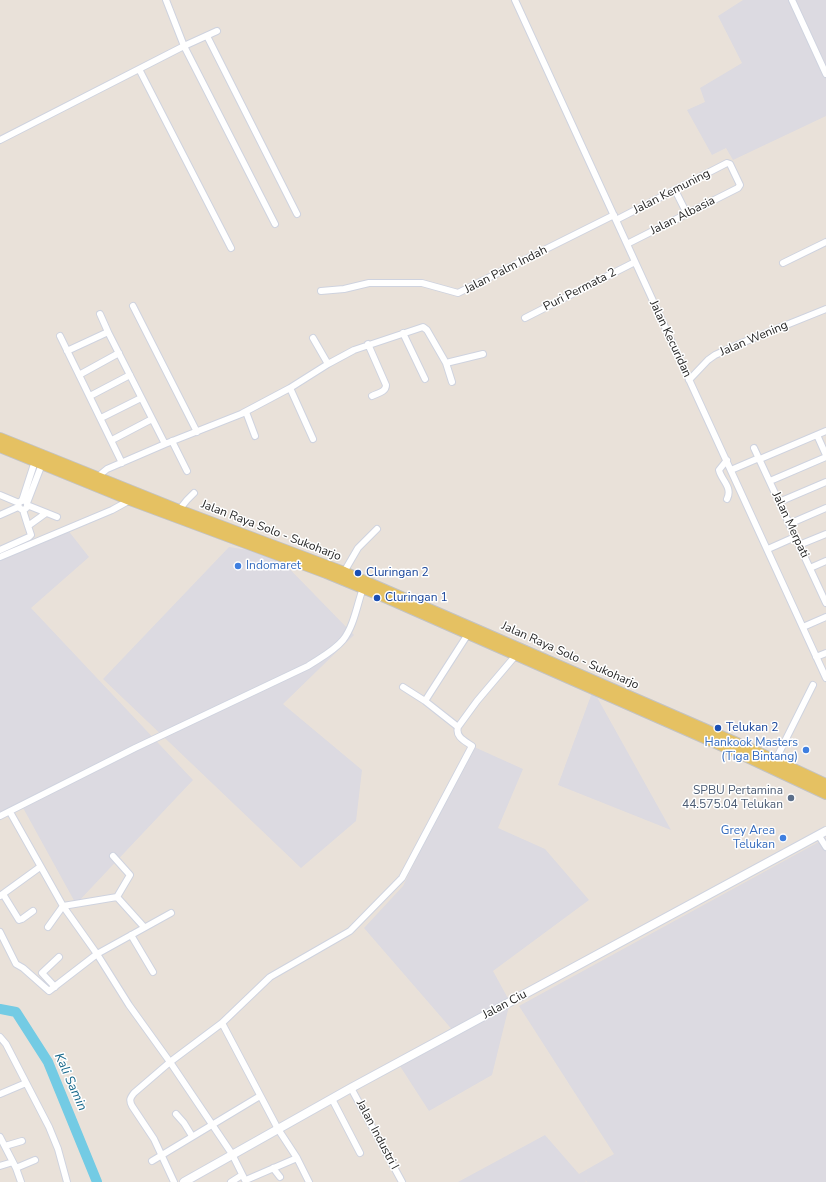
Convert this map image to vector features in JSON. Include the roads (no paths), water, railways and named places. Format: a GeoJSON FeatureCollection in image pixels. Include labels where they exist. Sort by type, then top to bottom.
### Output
{"type":"FeatureCollection","features":[{"type":"Feature","properties":{"kind":"main road","name":"Jalan Raya Solo - Sukoharjo"},"geometry":{"type":"LineString","coordinates":[[0,438],[134,497],[362,588],[391,596]]}},
{"type":"Feature","properties":{"kind":"main road","name":"Jalan Raya Solo - Sukoharjo"},"geometry":{"type":"LineString","coordinates":[[0,447],[39,463],[94,480]]}},
{"type":"Feature","properties":{"kind":"main road","name":"Jalan Raya Solo - Sukoharjo"},"geometry":{"type":"LineString","coordinates":[[134,497],[179,510],[344,572],[391,596],[748,753]]}},
{"type":"Feature","properties":{"kind":"main road","name":"Jalan Raya Solo - Sukoharjo"},"geometry":{"type":"LineString","coordinates":[[410,604],[468,634],[710,736]]}},
{"type":"Feature","properties":{"kind":"main road"},"geometry":{"type":"LineString","coordinates":[[748,753],[775,761],[826,784]]}},
{"type":"Feature","properties":{"kind":"main road"},"geometry":{"type":"LineString","coordinates":[[748,753],[826,794]]}},
{"type":"Feature","properties":{"kind":"street","name":"Jalan Kecuridan"},"geometry":{"type":"LineString","coordinates":[[515,0],[826,678]]}},
{"type":"Feature","properties":{"kind":"street"},"geometry":{"type":"LineString","coordinates":[[792,0],[826,74]]}},
{"type":"Feature","properties":{"kind":"street"},"geometry":{"type":"LineString","coordinates":[[168,1],[184,46],[274,224]]}},
{"type":"Feature","properties":{"kind":"street"},"geometry":{"type":"LineString","coordinates":[[0,140],[184,46],[217,31]]}},
{"type":"Feature","properties":{"kind":"street"},"geometry":{"type":"LineString","coordinates":[[207,36],[297,214]]}},
{"type":"Feature","properties":{"kind":"street"},"geometry":{"type":"LineString","coordinates":[[139,69],[231,248]]}},
{"type":"Feature","properties":{"kind":"street","name":"Jalan Kemuning"},"geometry":{"type":"LineString","coordinates":[[615,218],[675,190],[727,163]]}},
{"type":"Feature","properties":{"kind":"street","name":"Jalan Albasia"},"geometry":{"type":"LineString","coordinates":[[627,244],[738,188],[740,185],[730,164],[727,163]]}},
{"type":"Feature","properties":{"kind":"street"},"geometry":{"type":"LineString","coordinates":[[675,190],[687,214]]}},
{"type":"Feature","properties":{"kind":"street","name":"Jalan Palm Indah"},"geometry":{"type":"LineString","coordinates":[[321,292],[344,289],[369,283],[422,283],[458,293],[615,218]]}},
{"type":"Feature","properties":{"kind":"street"},"geometry":{"type":"LineString","coordinates":[[783,263],[826,242]]}},
{"type":"Feature","properties":{"kind":"street","name":"Puri Permata 2"},"geometry":{"type":"LineString","coordinates":[[525,318],[635,262]]}},
{"type":"Feature","properties":{"kind":"street"},"geometry":{"type":"LineString","coordinates":[[132,306],[197,432]]}},
{"type":"Feature","properties":{"kind":"street","name":"Jalan Wening"},"geometry":{"type":"LineString","coordinates":[[689,380],[708,360],[715,355],[826,309]]}},
{"type":"Feature","properties":{"kind":"street"},"geometry":{"type":"LineString","coordinates":[[100,314],[165,444]]}},
{"type":"Feature","properties":{"kind":"street"},"geometry":{"type":"LineString","coordinates":[[94,480],[107,469],[172,441],[246,412],[354,350],[368,344],[424,327],[446,363],[452,382]]}},
{"type":"Feature","properties":{"kind":"street"},"geometry":{"type":"LineString","coordinates":[[67,351],[108,332]]}},
{"type":"Feature","properties":{"kind":"street"},"geometry":{"type":"LineString","coordinates":[[403,333],[426,379]]}},
{"type":"Feature","properties":{"kind":"street"},"geometry":{"type":"LineString","coordinates":[[60,336],[122,463]]}},
{"type":"Feature","properties":{"kind":"street"},"geometry":{"type":"LineString","coordinates":[[313,338],[328,364]]}},
{"type":"Feature","properties":{"kind":"street"},"geometry":{"type":"LineString","coordinates":[[368,344],[386,385],[386,388],[383,391],[372,396]]}},
{"type":"Feature","properties":{"kind":"street"},"geometry":{"type":"LineString","coordinates":[[79,375],[119,353]]}},
{"type":"Feature","properties":{"kind":"street"},"geometry":{"type":"LineString","coordinates":[[446,363],[483,354]]}},
{"type":"Feature","properties":{"kind":"street"},"geometry":{"type":"LineString","coordinates":[[90,396],[130,375]]}},
{"type":"Feature","properties":{"kind":"street"},"geometry":{"type":"LineString","coordinates":[[290,388],[313,439]]}},
{"type":"Feature","properties":{"kind":"street"},"geometry":{"type":"LineString","coordinates":[[101,418],[141,398]]}},
{"type":"Feature","properties":{"kind":"street"},"geometry":{"type":"LineString","coordinates":[[246,412],[255,436]]}},
{"type":"Feature","properties":{"kind":"street"},"geometry":{"type":"LineString","coordinates":[[112,440],[152,419]]}},
{"type":"Feature","properties":{"kind":"street"},"geometry":{"type":"LineString","coordinates":[[731,470],[826,431]]}},
{"type":"Feature","properties":{"kind":"street"},"geometry":{"type":"LineString","coordinates":[[770,481],[826,456],[817,435]]}},
{"type":"Feature","properties":{"kind":"street"},"geometry":{"type":"LineString","coordinates":[[172,441],[187,472]]}},
{"type":"Feature","properties":{"kind":"street","name":"Jalan Merpati"},"geometry":{"type":"LineString","coordinates":[[754,448],[810,568],[823,590],[826,603]]}},
{"type":"Feature","properties":{"kind":"street"},"geometry":{"type":"LineString","coordinates":[[727,460],[719,470],[728,489],[729,494],[727,499]]}},
{"type":"Feature","properties":{"kind":"street"},"geometry":{"type":"LineString","coordinates":[[0,550],[31,535],[23,505],[39,463]]}},
{"type":"Feature","properties":{"kind":"street"},"geometry":{"type":"LineString","coordinates":[[779,502],[826,482]]}},
{"type":"Feature","properties":{"kind":"street"},"geometry":{"type":"LineString","coordinates":[[179,510],[186,500],[194,493]]}},
{"type":"Feature","properties":{"kind":"street"},"geometry":{"type":"LineString","coordinates":[[0,495],[57,517]]}},
{"type":"Feature","properties":{"kind":"street"},"geometry":{"type":"LineString","coordinates":[[0,557],[112,510],[134,497]]}},
{"type":"Feature","properties":{"kind":"street"},"geometry":{"type":"LineString","coordinates":[[0,515],[23,505]]}},
{"type":"Feature","properties":{"kind":"street"},"geometry":{"type":"LineString","coordinates":[[789,524],[826,508]]}},
{"type":"Feature","properties":{"kind":"street"},"geometry":{"type":"LineString","coordinates":[[28,526],[46,513]]}},
{"type":"Feature","properties":{"kind":"street"},"geometry":{"type":"LineString","coordinates":[[344,572],[358,548],[377,529]]}},
{"type":"Feature","properties":{"kind":"street"},"geometry":{"type":"LineString","coordinates":[[799,545],[826,534]]}},
{"type":"Feature","properties":{"kind":"street"},"geometry":{"type":"LineString","coordinates":[[768,549],[795,537]]}},
{"type":"Feature","properties":{"kind":"street"},"geometry":{"type":"LineString","coordinates":[[810,568],[826,561]]}},
{"type":"Feature","properties":{"kind":"street"},"geometry":{"type":"LineString","coordinates":[[0,816],[135,748],[318,660],[344,639],[349,629],[362,588]]}},
{"type":"Feature","properties":{"kind":"street"},"geometry":{"type":"LineString","coordinates":[[803,627],[826,618]]}},
{"type":"Feature","properties":{"kind":"street"},"geometry":{"type":"LineString","coordinates":[[425,700],[468,634]]}},
{"type":"Feature","properties":{"kind":"street"},"geometry":{"type":"LineString","coordinates":[[816,657],[826,653]]}},
{"type":"Feature","properties":{"kind":"street"},"geometry":{"type":"LineString","coordinates":[[174,1182],[152,1135],[130,1102],[130,1098],[170,1062],[222,1023],[270,977],[350,931],[399,882],[472,746],[459,736],[457,731],[458,727],[477,701],[516,655]]}},
{"type":"Feature","properties":{"kind":"street"},"geometry":{"type":"LineString","coordinates":[[775,761],[813,684]]}},
{"type":"Feature","properties":{"kind":"street"},"geometry":{"type":"LineString","coordinates":[[404,687],[425,700],[458,727]]}},
{"type":"Feature","properties":{"kind":"street"},"geometry":{"type":"LineString","coordinates":[[10,812],[63,906],[97,954],[129,1005],[212,1124],[232,1154],[245,1179]]}},
{"type":"Feature","properties":{"kind":"street"},"geometry":{"type":"LineString","coordinates":[[822,833],[826,848]]}},
{"type":"Feature","properties":{"kind":"street","name":"Jalan Ciu"},"geometry":{"type":"LineString","coordinates":[[184,1182],[332,1098],[822,833]]}},
{"type":"Feature","properties":{"kind":"street"},"geometry":{"type":"LineString","coordinates":[[48,927],[63,906],[117,897],[130,875],[113,856]]}},
{"type":"Feature","properties":{"kind":"street"},"geometry":{"type":"LineString","coordinates":[[33,911],[19,920],[1,895],[40,867]]}},
{"type":"Feature","properties":{"kind":"street"},"geometry":{"type":"LineString","coordinates":[[117,897],[144,927]]}},
{"type":"Feature","properties":{"kind":"street"},"geometry":{"type":"LineString","coordinates":[[0,932],[16,964],[23,968],[49,991],[97,954],[171,913]]}},
{"type":"Feature","properties":{"kind":"street"},"geometry":{"type":"LineString","coordinates":[[131,936],[153,972]]}},
{"type":"Feature","properties":{"kind":"street"},"geometry":{"type":"LineString","coordinates":[[54,987],[42,973],[59,957]]}},
{"type":"Feature","properties":{"kind":"street"},"geometry":{"type":"LineString","coordinates":[[222,1023],[278,1129],[297,1158],[309,1182]]}},
{"type":"Feature","properties":{"kind":"street"},"geometry":{"type":"LineString","coordinates":[[0,1037],[6,1044],[49,1126],[58,1149],[67,1182]]}},
{"type":"Feature","properties":{"kind":"street"},"geometry":{"type":"LineString","coordinates":[[0,1094],[26,1083]]}},
{"type":"Feature","properties":{"kind":"street","name":"Jalan Industri I"},"geometry":{"type":"LineString","coordinates":[[351,1088],[402,1182]]}},
{"type":"Feature","properties":{"kind":"street"},"geometry":{"type":"LineString","coordinates":[[152,1161],[260,1096]]}},
{"type":"Feature","properties":{"kind":"street"},"geometry":{"type":"LineString","coordinates":[[332,1098],[360,1153]]}},
{"type":"Feature","properties":{"kind":"street"},"geometry":{"type":"LineString","coordinates":[[176,1114],[192,1136]]}},
{"type":"Feature","properties":{"kind":"street"},"geometry":{"type":"LineString","coordinates":[[0,1137],[21,1182]]}},
{"type":"Feature","properties":{"kind":"street"},"geometry":{"type":"LineString","coordinates":[[5,1146],[22,1141]]}},
{"type":"Feature","properties":{"kind":"street"},"geometry":{"type":"LineString","coordinates":[[231,1182],[245,1179],[297,1158]]}},
{"type":"Feature","properties":{"kind":"street"},"geometry":{"type":"LineString","coordinates":[[0,1166],[14,1165],[35,1160]]}},
{"type":"Feature","properties":{"kind":"street"},"geometry":{"type":"LineString","coordinates":[[273,1168],[280,1177]]}},
{"type":"Feature","properties":{"kind":"waterway","name":"Kali Samin"},"geometry":{"type":"LineString","coordinates":[[0,1009],[16,1012],[48,1062],[97,1182]]}},
{"type":"Feature","properties":{"kind":"place","name":"Indomaret"},"geometry":{"type":"Point","coordinates":[238,566]}},
{"type":"Feature","properties":{"kind":"place","name":"Cluringan 2"},"geometry":{"type":"Point","coordinates":[358,573]}},
{"type":"Feature","properties":{"kind":"place","name":"Cluringan 1"},"geometry":{"type":"Point","coordinates":[377,598]}},
{"type":"Feature","properties":{"kind":"place","name":"Telukan 2"},"geometry":{"type":"Point","coordinates":[718,728]}},
{"type":"Feature","properties":{"kind":"place","name":"Hankook Masters (Tiga Bintang)"},"geometry":{"type":"Point","coordinates":[806,750]}},
{"type":"Feature","properties":{"kind":"place","name":"SPBU Pertamina 44.575.04 Telukan"},"geometry":{"type":"Point","coordinates":[791,798]}},
{"type":"Feature","properties":{"kind":"place","name":"Grey Area Telukan"},"geometry":{"type":"Point","coordinates":[783,838]}}]}
